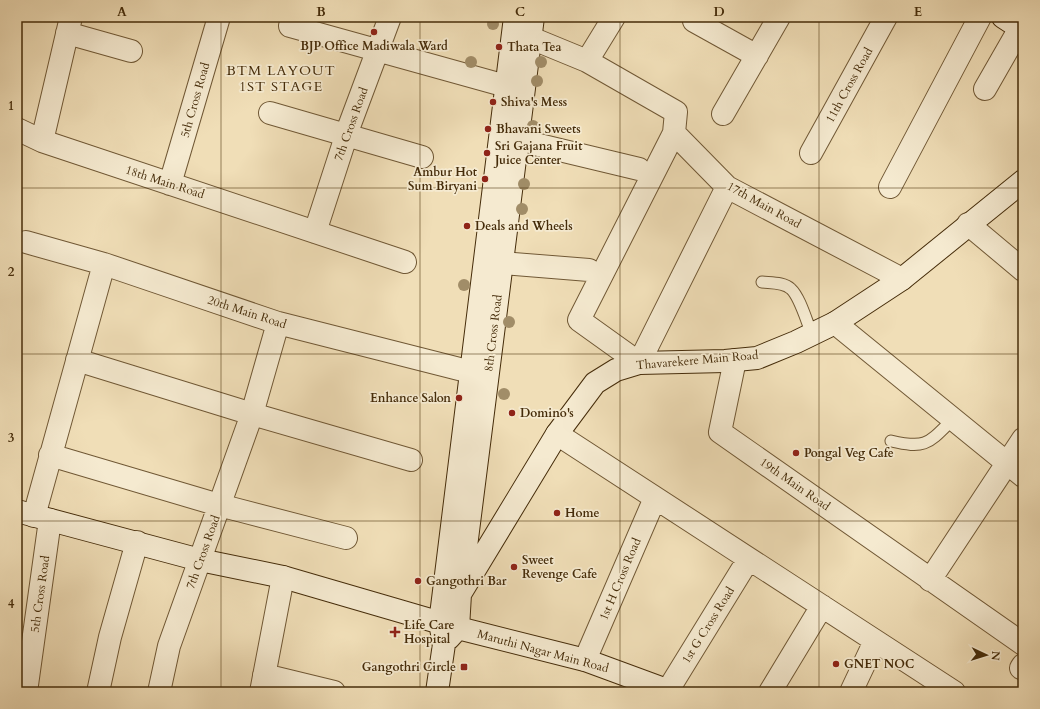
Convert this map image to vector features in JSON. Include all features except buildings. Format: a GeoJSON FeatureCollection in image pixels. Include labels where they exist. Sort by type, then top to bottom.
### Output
{"type":"FeatureCollection","features":[{"type":"Feature","properties":{"kind":"street","name":"5th Cross Road"},"geometry":{"type":"LineString","coordinates":[[170,184],[219,17]]}},
{"type":"Feature","properties":{"kind":"street","name":"7th Cross Road"},"geometry":{"type":"LineString","coordinates":[[315,232],[346,135],[379,50],[390,17]]}},
{"type":"Feature","properties":{"kind":"street","name":"8th Cross Road"},"geometry":{"type":"LineString","coordinates":[[437,692],[448,632],[471,372],[515,17]]}},
{"type":"Feature","properties":{"kind":"street","name":"8th Cross Road"},"geometry":{"type":"LineString","coordinates":[[448,632],[460,594],[533,17]]}},
{"type":"Feature","properties":{"kind":"street"},"geometry":{"type":"LineString","coordinates":[[587,61],[614,17]]}},
{"type":"Feature","properties":{"kind":"street"},"geometry":{"type":"LineString","coordinates":[[723,114],[779,17]]}},
{"type":"Feature","properties":{"kind":"street","name":"11th Cross Road"},"geometry":{"type":"LineString","coordinates":[[811,153],[886,17]]}},
{"type":"Feature","properties":{"kind":"street"},"geometry":{"type":"LineString","coordinates":[[890,187],[980,17]]}},
{"type":"Feature","properties":{"kind":"street"},"geometry":{"type":"LineString","coordinates":[[694,21],[757,56]]}},
{"type":"Feature","properties":{"kind":"street"},"geometry":{"type":"LineString","coordinates":[[42,141],[69,25],[131,51]]}},
{"type":"Feature","properties":{"kind":"street"},"geometry":{"type":"LineString","coordinates":[[985,89],[1015,25]]}},
{"type":"Feature","properties":{"kind":"street"},"geometry":{"type":"LineString","coordinates":[[290,26],[506,86]]}},
{"type":"Feature","properties":{"kind":"street"},"geometry":{"type":"LineString","coordinates":[[531,38],[587,61],[676,112],[674,133],[579,320],[639,363],[727,187]]}},
{"type":"Feature","properties":{"kind":"street"},"geometry":{"type":"LineString","coordinates":[[270,112],[422,157]]}},
{"type":"Feature","properties":{"kind":"street","name":"18th Main Road"},"geometry":{"type":"LineString","coordinates":[[17,129],[42,141],[405,262]]}},
{"type":"Feature","properties":{"kind":"street","name":"17th Main Road"},"geometry":{"type":"LineString","coordinates":[[674,133],[727,187],[902,279]]}},
{"type":"Feature","properties":{"kind":"street"},"geometry":{"type":"LineString","coordinates":[[518,140],[639,169]]}},
{"type":"Feature","properties":{"kind":"street","name":"Thavarekere Main Road"},"geometry":{"type":"LineString","coordinates":[[460,594],[558,434],[595,383],[616,370],[639,363],[757,358],[812,334],[835,323],[902,279],[968,224],[1023,181]]}},
{"type":"Feature","properties":{"kind":"street"},"geometry":{"type":"LineString","coordinates":[[968,224],[1023,270]]}},
{"type":"Feature","properties":{"kind":"street","name":"20th Main Road"},"geometry":{"type":"LineString","coordinates":[[26,242],[104,264],[278,323],[471,372]]}},
{"type":"Feature","properties":{"kind":"street"},"geometry":{"type":"LineString","coordinates":[[502,263],[589,270]]}},
{"type":"Feature","properties":{"kind":"street","name":"5th Cross Road"},"geometry":{"type":"LineString","coordinates":[[26,692],[34,516],[104,264]]}},
{"type":"Feature","properties":{"kind":"street","name":"7th Cross Road"},"geometry":{"type":"LineString","coordinates":[[159,692],[169,646],[252,414],[278,323]]}},
{"type":"Feature","properties":{"kind":"street"},"geometry":{"type":"LineString","coordinates":[[835,323],[1023,476]]}},
{"type":"Feature","properties":{"kind":"street"},"geometry":{"type":"LineString","coordinates":[[77,360],[252,414],[411,460]]}},
{"type":"Feature","properties":{"kind":"street","name":"19th Main Road"},"geometry":{"type":"LineString","coordinates":[[735,360],[720,432],[930,580]]}},
{"type":"Feature","properties":{"kind":"street"},"geometry":{"type":"LineString","coordinates":[[558,434],[748,560],[954,692]]}},
{"type":"Feature","properties":{"kind":"street"},"geometry":{"type":"LineString","coordinates":[[1023,439],[930,580],[1023,644]]}},
{"type":"Feature","properties":{"kind":"street"},"geometry":{"type":"LineString","coordinates":[[50,455],[219,505],[346,538]]}},
{"type":"Feature","properties":{"kind":"street","name":"1st H Cross Road"},"geometry":{"type":"LineString","coordinates":[[585,660],[655,498]]}},
{"type":"Feature","properties":{"kind":"street"},"geometry":{"type":"LineString","coordinates":[[34,516],[200,560],[283,577],[448,632]]}},
{"type":"Feature","properties":{"kind":"street"},"geometry":{"type":"LineString","coordinates":[[98,692],[110,637],[136,542]]}},
{"type":"Feature","properties":{"kind":"street","name":"1st G Cross Road"},"geometry":{"type":"LineString","coordinates":[[670,691],[748,560]]}},
{"type":"Feature","properties":{"kind":"street"},"geometry":{"type":"LineString","coordinates":[[283,577],[263,683],[334,692]]}},
{"type":"Feature","properties":{"kind":"street"},"geometry":{"type":"LineString","coordinates":[[770,692],[822,606]]}},
{"type":"Feature","properties":{"kind":"street","name":"Maruthi Nagar Main Road"},"geometry":{"type":"LineString","coordinates":[[448,632],[585,660],[670,691]]}},
{"type":"Feature","properties":{"kind":"street"},"geometry":{"type":"LineString","coordinates":[[851,692],[875,641]]}},
{"type":"Feature","properties":{"kind":"street"},"geometry":{"type":"LineString","coordinates":[[1023,665],[1021,668],[1023,669]]}},
{"type":"Feature","properties":{"kind":"lane"},"geometry":{"type":"LineString","coordinates":[[762,282],[776,283],[791,289],[796,295],[812,334]]}},
{"type":"Feature","properties":{"kind":"lane"},"geometry":{"type":"LineString","coordinates":[[890,441],[912,446],[931,442],[952,419]]}},
{"type":"Feature","properties":{"kind":"place","name":"BJP Office Madiwala Ward"},"geometry":{"type":"Point","coordinates":[374,32]}},
{"type":"Feature","properties":{"kind":"place","name":"Thata Tea"},"geometry":{"type":"Point","coordinates":[499,47]}},
{"type":"Feature","properties":{"kind":"place","name":"Shiva's Mess"},"geometry":{"type":"Point","coordinates":[493,102]}},
{"type":"Feature","properties":{"kind":"place","name":"Bhavani Sweets"},"geometry":{"type":"Point","coordinates":[488,129]}},
{"type":"Feature","properties":{"kind":"place","name":"Sri Gajana Fruit Juice Center"},"geometry":{"type":"Point","coordinates":[487,153]}},
{"type":"Feature","properties":{"kind":"place","name":"Ambur Hot Sum Biryani"},"geometry":{"type":"Point","coordinates":[485,179]}},
{"type":"Feature","properties":{"kind":"place","name":"Deals and Wheels"},"geometry":{"type":"Point","coordinates":[467,226]}},
{"type":"Feature","properties":{"kind":"place","name":"Enhance Salon"},"geometry":{"type":"Point","coordinates":[459,398]}},
{"type":"Feature","properties":{"kind":"place","name":"Domino's"},"geometry":{"type":"Point","coordinates":[512,413]}},
{"type":"Feature","properties":{"kind":"place","name":"Pongal Veg Cafe"},"geometry":{"type":"Point","coordinates":[796,453]}},
{"type":"Feature","properties":{"kind":"place","name":"Home"},"geometry":{"type":"Point","coordinates":[557,513]}},
{"type":"Feature","properties":{"kind":"place","name":"Sweet Revenge Cafe"},"geometry":{"type":"Point","coordinates":[514,567]}},
{"type":"Feature","properties":{"kind":"place","name":"Gangothri Bar"},"geometry":{"type":"Point","coordinates":[418,581]}},
{"type":"Feature","properties":{"kind":"place","name":"Life Care Hospital"},"geometry":{"type":"Point","coordinates":[395,632]}},
{"type":"Feature","properties":{"kind":"place","name":"GNET NOC"},"geometry":{"type":"Point","coordinates":[836,664]}},
{"type":"Feature","properties":{"kind":"place","name":"Gangothri Circle"},"geometry":{"type":"Point","coordinates":[464,667]}},
{"type":"Feature","properties":{"kind":"district","name":"BTM LAYOUT 1ST STAGE"},"geometry":{"type":"Point","coordinates":[281,78]}}]}
